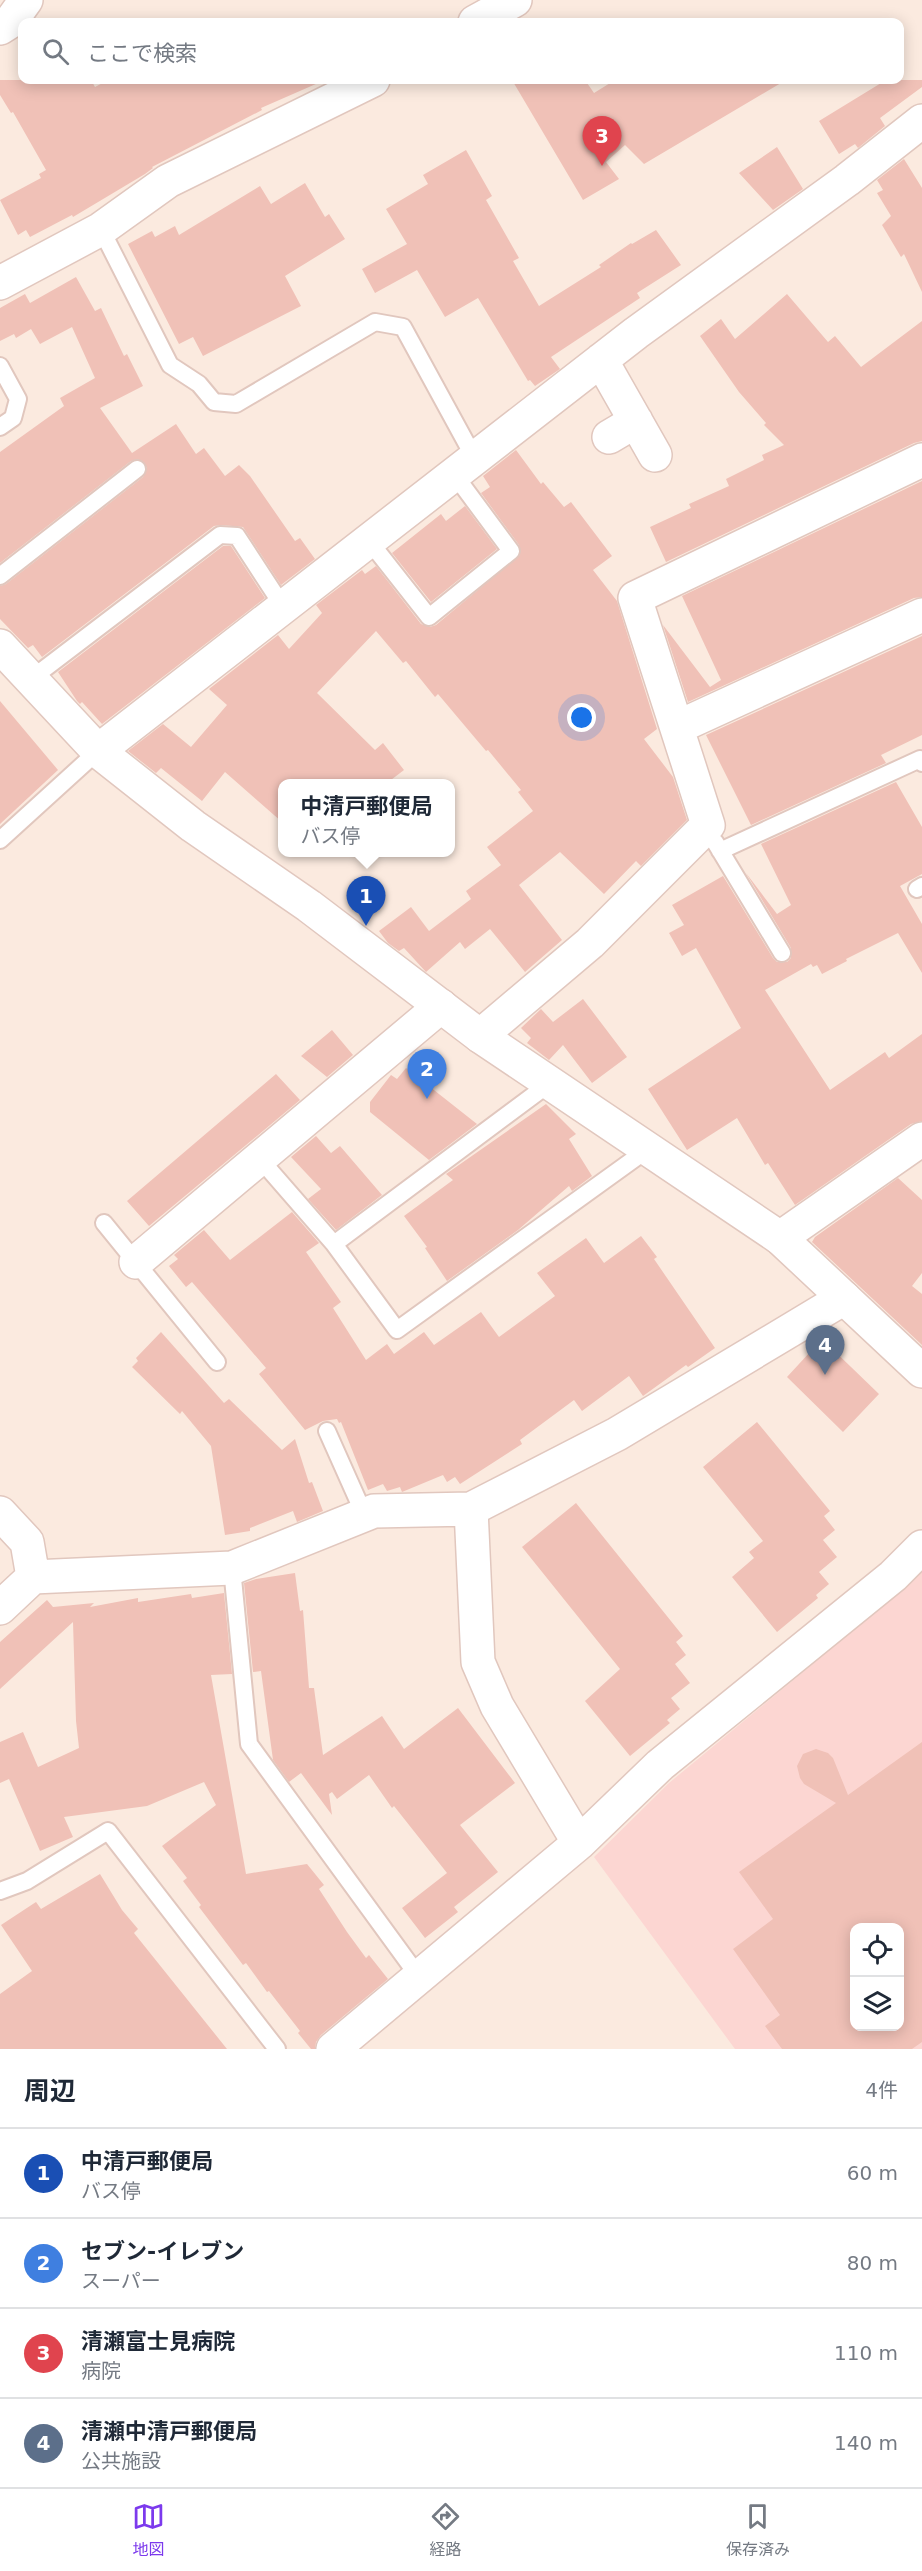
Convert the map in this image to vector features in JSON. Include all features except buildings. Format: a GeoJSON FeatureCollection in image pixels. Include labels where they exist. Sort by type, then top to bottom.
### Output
{"type":"FeatureCollection","features":[{"type":"Feature","properties":{"kind":"street"},"geometry":{"type":"LineString","coordinates":[[0,28],[11,21],[26,0]]}},
{"type":"Feature","properties":{"kind":"street"},"geometry":{"type":"LineString","coordinates":[[482,18],[515,0]]}},
{"type":"Feature","properties":{"kind":"street"},"geometry":{"type":"LineString","coordinates":[[0,283],[101,229],[168,181],[365,84]]}},
{"type":"Feature","properties":{"kind":"street"},"geometry":{"type":"LineString","coordinates":[[98,752],[601,360],[847,180],[922,121]]}},
{"type":"Feature","properties":{"kind":"street"},"geometry":{"type":"LineString","coordinates":[[601,360],[622,429],[655,455]]}},
{"type":"Feature","properties":{"kind":"street"},"geometry":{"type":"LineString","coordinates":[[480,1036],[714,838],[635,598],[922,460]]}},
{"type":"Feature","properties":{"kind":"street"},"geometry":{"type":"LineString","coordinates":[[678,727],[922,615]]}},
{"type":"Feature","properties":{"kind":"street"},"geometry":{"type":"LineString","coordinates":[[0,646],[98,752],[193,825],[309,906],[480,1036],[780,1238],[922,1371]]}},
{"type":"Feature","properties":{"kind":"street"},"geometry":{"type":"LineString","coordinates":[[136,1262],[441,1006]]}},
{"type":"Feature","properties":{"kind":"street"},"geometry":{"type":"LineString","coordinates":[[780,1238],[922,1139]]}},
{"type":"Feature","properties":{"kind":"street"},"geometry":{"type":"LineString","coordinates":[[0,1608],[33,1577],[232,1568],[374,1511],[471,1509],[617,1434],[844,1298]]}},
{"type":"Feature","properties":{"kind":"street"},"geometry":{"type":"LineString","coordinates":[[471,1509],[478,1662],[497,1706],[579,1843]]}},
{"type":"Feature","properties":{"kind":"street"},"geometry":{"type":"LineString","coordinates":[[0,1513],[27,1542],[33,1577]]}},
{"type":"Feature","properties":{"kind":"street"},"geometry":{"type":"LineString","coordinates":[[333,2049],[579,1843],[660,1765],[893,1576],[922,1547]]}},
{"type":"Feature","properties":{"kind":"lane"},"geometry":{"type":"LineString","coordinates":[[101,229],[170,365],[199,384],[214,402],[236,404],[375,322],[403,327],[464,467],[511,551],[429,617],[370,542]]}},
{"type":"Feature","properties":{"kind":"lane"},"geometry":{"type":"LineString","coordinates":[[0,366],[18,399],[13,417],[0,427]]}},
{"type":"Feature","properties":{"kind":"lane"},"geometry":{"type":"LineString","coordinates":[[0,576],[137,469]]}},
{"type":"Feature","properties":{"kind":"lane"},"geometry":{"type":"LineString","coordinates":[[31,679],[220,535],[237,536],[284,608]]}},
{"type":"Feature","properties":{"kind":"lane"},"geometry":{"type":"LineString","coordinates":[[0,840],[98,752]]}},
{"type":"Feature","properties":{"kind":"lane"},"geometry":{"type":"LineString","coordinates":[[782,953],[714,838],[920,759],[922,763]]}},
{"type":"Feature","properties":{"kind":"lane"},"geometry":{"type":"LineString","coordinates":[[334,1244],[550,1083]]}},
{"type":"Feature","properties":{"kind":"lane"},"geometry":{"type":"LineString","coordinates":[[260,1159],[334,1244],[397,1330],[648,1149]]}},
{"type":"Feature","properties":{"kind":"lane"},"geometry":{"type":"LineString","coordinates":[[104,1222],[218,1362]]}},
{"type":"Feature","properties":{"kind":"lane"},"geometry":{"type":"LineString","coordinates":[[327,1431],[364,1514]]}},
{"type":"Feature","properties":{"kind":"lane"},"geometry":{"type":"LineString","coordinates":[[232,1568],[249,1744],[419,1977]]}},
{"type":"Feature","properties":{"kind":"lane"},"geometry":{"type":"LineString","coordinates":[[0,1892],[27,1881],[108,1831],[278,2049]]}},
{"type":"Feature","properties":{"kind":"shaded area"},"geometry":{"type":"Polygon","coordinates":[[[922,1571],[922,2049],[735,2049],[594,1857],[669,1783],[913,1581],[922,1571]]]}},
{"type":"Feature","properties":{"kind":"place","name":"清瀬富士見病院"},"geometry":{"type":"Point","coordinates":[602,166]}},
{"type":"Feature","properties":{"kind":"place","name":"中清戸郵便局"},"geometry":{"type":"Point","coordinates":[366,926]}},
{"type":"Feature","properties":{"kind":"place","name":"セブン-イレブン"},"geometry":{"type":"Point","coordinates":[427,1099]}},
{"type":"Feature","properties":{"kind":"place","name":"清瀬中清戸郵便局"},"geometry":{"type":"Point","coordinates":[825,1375]}}]}
